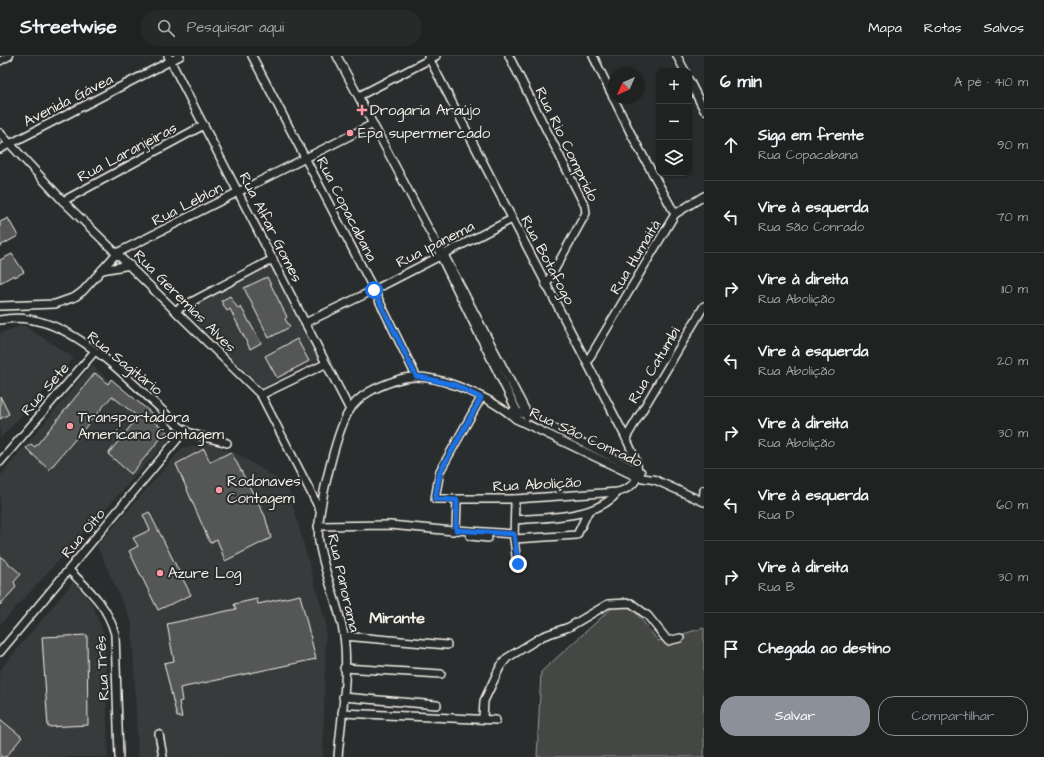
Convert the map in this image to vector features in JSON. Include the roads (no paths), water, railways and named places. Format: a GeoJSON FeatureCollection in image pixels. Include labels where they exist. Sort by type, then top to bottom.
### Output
{"type":"FeatureCollection","features":[{"type":"Feature","properties":{"kind":"street"},"geometry":{"type":"LineString","coordinates":[[0,61],[9,56]]}},
{"type":"Feature","properties":{"kind":"street","name":"Avenida Gávea"},"geometry":{"type":"LineString","coordinates":[[0,149],[169,58],[180,56]]}},
{"type":"Feature","properties":{"kind":"street","name":"Rua Copacabana"},"geometry":{"type":"LineString","coordinates":[[252,56],[374,290],[416,376]]}},
{"type":"Feature","properties":{"kind":"street"},"geometry":{"type":"LineString","coordinates":[[338,56],[442,254],[506,381],[528,415],[525,423]]}},
{"type":"Feature","properties":{"kind":"street","name":"Rua Rio Comprido"},"geometry":{"type":"LineString","coordinates":[[509,56],[585,206],[586,213],[546,285]]}},
{"type":"Feature","properties":{"kind":"street","name":"Rua Humaitá"},"geometry":{"type":"LineString","coordinates":[[587,362],[675,214],[631,134],[593,56]]}},
{"type":"Feature","properties":{"kind":"street"},"geometry":{"type":"LineString","coordinates":[[677,56],[683,68]]}},
{"type":"Feature","properties":{"kind":"street"},"geometry":{"type":"LineString","coordinates":[[359,96],[432,57]]}},
{"type":"Feature","properties":{"kind":"street","name":"Rua Botafogo"},"geometry":{"type":"LineString","coordinates":[[432,57],[512,219],[626,438],[638,464],[638,474]]}},
{"type":"Feature","properties":{"kind":"street","name":"Rua Alfar Gomes"},"geometry":{"type":"LineString","coordinates":[[169,58],[350,410]]}},
{"type":"Feature","properties":{"kind":"street"},"geometry":{"type":"LineString","coordinates":[[692,86],[704,110]]}},
{"type":"Feature","properties":{"kind":"street","name":"Rua Leblon"},"geometry":{"type":"LineString","coordinates":[[0,306],[46,305],[64,302],[83,291],[117,253],[373,124]]}},
{"type":"Feature","properties":{"kind":"street","name":"Rua Laranjeiras"},"geometry":{"type":"LineString","coordinates":[[63,201],[204,125]]}},
{"type":"Feature","properties":{"kind":"street","name":"Rua Geremias Alves"},"geometry":{"type":"LineString","coordinates":[[0,133],[63,201],[176,310],[261,395],[320,510]]}},
{"type":"Feature","properties":{"kind":"street"},"geometry":{"type":"LineString","coordinates":[[675,214],[704,196]]}},
{"type":"Feature","properties":{"kind":"street","name":"Rua Ipanema"},"geometry":{"type":"LineString","coordinates":[[305,323],[374,290],[512,219]]}},
{"type":"Feature","properties":{"kind":"street"},"geometry":{"type":"LineString","coordinates":[[176,310],[273,259]]}},
{"type":"Feature","properties":{"kind":"street"},"geometry":{"type":"LineString","coordinates":[[102,270],[130,265]]}},
{"type":"Feature","properties":{"kind":"street","name":"Rua Catumbi"},"geometry":{"type":"LineString","coordinates":[[626,438],[704,306]]}},
{"type":"Feature","properties":{"kind":"street","name":"Rua Sagitário"},"geometry":{"type":"LineString","coordinates":[[0,320],[13,317],[38,320],[60,329],[95,351],[185,430],[227,443]]}},
{"type":"Feature","properties":{"kind":"street","name":"Rua Sete"},"geometry":{"type":"LineString","coordinates":[[0,462],[95,351]]}},
{"type":"Feature","properties":{"kind":"street"},"geometry":{"type":"LineString","coordinates":[[261,395],[325,364]]}},
{"type":"Feature","properties":{"kind":"street","name":"Rua São Conrado"},"geometry":{"type":"LineString","coordinates":[[320,510],[342,429],[350,410],[361,398],[381,385],[406,376],[416,376],[455,385],[507,411],[517,415],[528,415],[638,474]]}},
{"type":"Feature","properties":{"kind":"street"},"geometry":{"type":"LineString","coordinates":[[506,381],[517,415]]}},
{"type":"Feature","properties":{"kind":"street","name":"Rua Abolição"},"geometry":{"type":"LineString","coordinates":[[481,398],[440,472],[435,499],[515,499],[618,492]]}},
{"type":"Feature","properties":{"kind":"street","name":"Rua São Conrado"},"geometry":{"type":"LineString","coordinates":[[517,415],[525,423],[638,474],[656,480],[704,501]]}},
{"type":"Feature","properties":{"kind":"street","name":"Rua Oito"},"geometry":{"type":"LineString","coordinates":[[0,652],[185,430]]}},
{"type":"Feature","properties":{"kind":"street","name":"Rua Abolição"},"geometry":{"type":"LineString","coordinates":[[515,520],[588,512],[604,504],[618,492],[630,487],[638,474]]}},
{"type":"Feature","properties":{"kind":"street"},"geometry":{"type":"LineString","coordinates":[[704,490],[704,501]]}},
{"type":"Feature","properties":{"kind":"street"},"geometry":{"type":"LineString","coordinates":[[515,499],[514,536],[518,564]]}},
{"type":"Feature","properties":{"kind":"street"},"geometry":{"type":"LineString","coordinates":[[454,531],[457,500]]}},
{"type":"Feature","properties":{"kind":"street","name":"Rua Panorama"},"geometry":{"type":"LineString","coordinates":[[320,510],[318,526],[319,542],[344,636],[343,697],[338,757]]}},
{"type":"Feature","properties":{"kind":"street","name":"Rua Abolição"},"geometry":{"type":"LineString","coordinates":[[514,536],[577,536],[588,512]]}},
{"type":"Feature","properties":{"kind":"street"},"geometry":{"type":"LineString","coordinates":[[318,526],[390,525],[514,536]]}},
{"type":"Feature","properties":{"kind":"street"},"geometry":{"type":"LineString","coordinates":[[454,531],[458,534],[488,538]]}},
{"type":"Feature","properties":{"kind":"street","name":"Rua Três"},"geometry":{"type":"LineString","coordinates":[[69,570],[102,603],[111,620],[115,634],[120,757]]}},
{"type":"Feature","properties":{"kind":"street"},"geometry":{"type":"LineString","coordinates":[[483,718],[484,701],[500,666],[507,658],[542,636],[569,627],[608,604],[631,603],[648,616],[668,641],[680,638]]}},
{"type":"Feature","properties":{"kind":"street"},"geometry":{"type":"LineString","coordinates":[[344,636],[447,645]]}},
{"type":"Feature","properties":{"kind":"street"},"geometry":{"type":"LineString","coordinates":[[344,668],[441,674]]}},
{"type":"Feature","properties":{"kind":"street"},"geometry":{"type":"LineString","coordinates":[[343,697],[437,705]]}},
{"type":"Feature","properties":{"kind":"street"},"geometry":{"type":"LineString","coordinates":[[342,713],[483,718],[496,720]]}},
{"type":"Feature","properties":{"kind":"street"},"geometry":{"type":"LineString","coordinates":[[159,734],[163,757]]}},
{"type":"Feature","properties":{"kind":"place","name":"Drogaria Araújo"},"geometry":{"type":"Point","coordinates":[362,110]}},
{"type":"Feature","properties":{"kind":"place","name":"Epa supermercado"},"geometry":{"type":"Point","coordinates":[350,133]}},
{"type":"Feature","properties":{"kind":"place","name":"Transportadora Americana Contagem"},"geometry":{"type":"Point","coordinates":[70,426]}},
{"type":"Feature","properties":{"kind":"place","name":"Rodonaves Contagem"},"geometry":{"type":"Point","coordinates":[219,490]}},
{"type":"Feature","properties":{"kind":"place","name":"Azure Log"},"geometry":{"type":"Point","coordinates":[160,573]}},
{"type":"Feature","properties":{"kind":"district","name":"Mirante"},"geometry":{"type":"Point","coordinates":[397,617]}}]}
